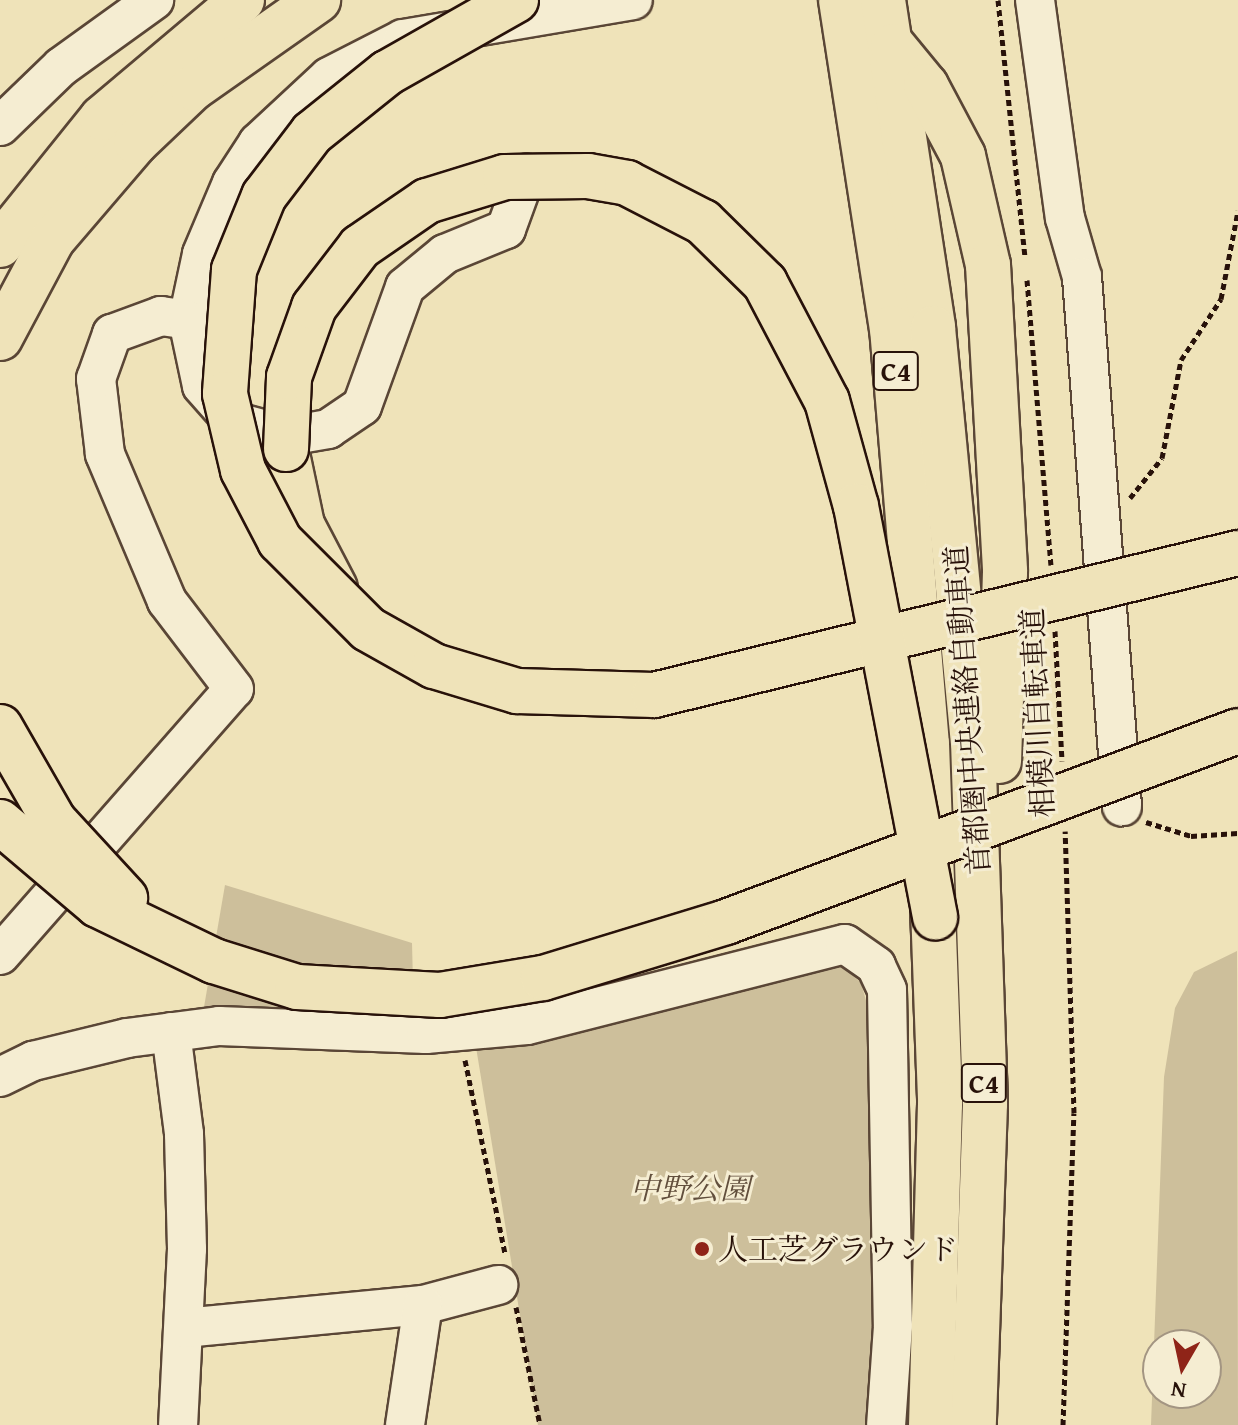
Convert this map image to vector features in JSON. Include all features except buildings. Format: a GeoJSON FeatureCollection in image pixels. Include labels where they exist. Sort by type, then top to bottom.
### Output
{"type":"FeatureCollection","features":[{"type":"Feature","properties":{"kind":"highway"},"geometry":{"type":"LineString","coordinates":[[0,245],[102,118],[242,0]]}},
{"type":"Feature","properties":{"kind":"highway"},"geometry":{"type":"LineString","coordinates":[[0,338],[52,240],[126,152],[193,88],[318,0]]}},
{"type":"Feature","properties":{"kind":"highway"},"geometry":{"type":"LineString","coordinates":[[516,0],[387,73],[312,133],[264,196],[234,270],[225,394],[243,470],[280,541],[368,629],[434,666],[517,691],[654,695],[1238,553]]}},
{"type":"Feature","properties":{"kind":"highway"},"geometry":{"type":"LineString","coordinates":[[843,0],[926,86],[963,156],[994,308],[1005,572],[993,1211],[983,1300]]}},
{"type":"Feature","properties":{"kind":"highway","name":"首都圏中央連絡自動車道"},"geometry":{"type":"LineString","coordinates":[[843,0],[892,328],[935,917],[940,1104],[931,1425]]}},
{"type":"Feature","properties":{"kind":"highway","name":"首都圏中央連絡自動車道"},"geometry":{"type":"LineString","coordinates":[[883,0],[933,328],[968,680],[980,911],[983,1300],[974,1425]]}},
{"type":"Feature","properties":{"kind":"highway"},"geometry":{"type":"LineString","coordinates":[[368,629],[316,560],[292,489],[285,412],[299,341],[335,275],[390,222],[466,186],[526,174],[588,176],[667,200],[736,250],[789,320],[843,450],[935,917]]}},
{"type":"Feature","properties":{"kind":"highway"},"geometry":{"type":"LineString","coordinates":[[0,727],[54,821],[100,876],[163,926],[254,975]]}},
{"type":"Feature","properties":{"kind":"highway"},"geometry":{"type":"LineString","coordinates":[[0,822],[98,905],[254,975],[390,997],[543,978],[865,875],[1238,731]]}},
{"type":"Feature","properties":{"kind":"street"},"geometry":{"type":"LineString","coordinates":[[0,126],[61,67],[154,0]]}},
{"type":"Feature","properties":{"kind":"street"},"geometry":{"type":"LineString","coordinates":[[526,174],[506,229],[445,254],[405,287],[362,406],[328,429],[288,436],[233,421],[202,386],[188,320],[202,254],[232,183],[291,107],[329,77],[403,39],[633,0]]}},
{"type":"Feature","properties":{"kind":"street"},"geometry":{"type":"LineString","coordinates":[[1035,0],[1062,204],[1082,277],[1089,417],[1106,545],[1122,806]]}},
{"type":"Feature","properties":{"kind":"street"},"geometry":{"type":"LineString","coordinates":[[0,955],[234,689],[167,601],[143,554],[94,406],[99,357],[112,334],[161,316],[188,320]]}},
{"type":"Feature","properties":{"kind":"street"},"geometry":{"type":"LineString","coordinates":[[0,1077],[33,1061],[171,1032],[252,1025],[459,1032],[579,1014],[831,943],[857,950],[887,990],[893,1326],[886,1425]]}},
{"type":"Feature","properties":{"kind":"street"},"geometry":{"type":"LineString","coordinates":[[171,1032],[184,1134],[184,1328],[178,1425]]}},
{"type":"Feature","properties":{"kind":"street"},"geometry":{"type":"LineString","coordinates":[[184,1328],[423,1305],[506,1283]]}},
{"type":"Feature","properties":{"kind":"street"},"geometry":{"type":"LineString","coordinates":[[405,1425],[423,1305]]}},
{"type":"Feature","properties":{"kind":"path","name":"相模川自転車道"},"geometry":{"type":"LineString","coordinates":[[998,0],[1052,569]]}},
{"type":"Feature","properties":{"kind":"path"},"geometry":{"type":"LineString","coordinates":[[1106,545],[1162,458],[1181,360],[1221,299],[1238,211]]}},
{"type":"Feature","properties":{"kind":"path","name":"相模川自転車道"},"geometry":{"type":"LineString","coordinates":[[1054,616],[1062,772]]}},
{"type":"Feature","properties":{"kind":"path"},"geometry":{"type":"LineString","coordinates":[[1122,806],[1149,824],[1191,836],[1238,833]]}},
{"type":"Feature","properties":{"kind":"path","name":"相模川自転車道"},"geometry":{"type":"LineString","coordinates":[[1063,1425],[1074,1113],[1065,819]]}},
{"type":"Feature","properties":{"kind":"path"},"geometry":{"type":"LineString","coordinates":[[459,1032],[506,1283],[540,1425]]}},
{"type":"Feature","properties":{"kind":"green space"},"geometry":{"type":"Polygon","coordinates":[[[225,885],[412,943],[414,1022],[204,1007],[225,885]]]}},
{"type":"Feature","properties":{"kind":"green space"},"geometry":{"type":"Polygon","coordinates":[[[1237,951],[1238,1425],[1151,1425],[1152,1409],[1222,1409],[1222,1329],[1155,1329],[1164,1077],[1175,1008],[1194,972],[1237,951]]]}},
{"type":"Feature","properties":{"kind":"green space","name":"中野公園"},"geometry":{"type":"Polygon","coordinates":[[[838,962],[861,983],[877,1039],[877,1320],[869,1425],[538,1425],[475,1041],[838,962]]]}},
{"type":"Feature","properties":{"kind":"place","name":"人工芝グラウンド"},"geometry":{"type":"Point","coordinates":[702,1249]}}]}
